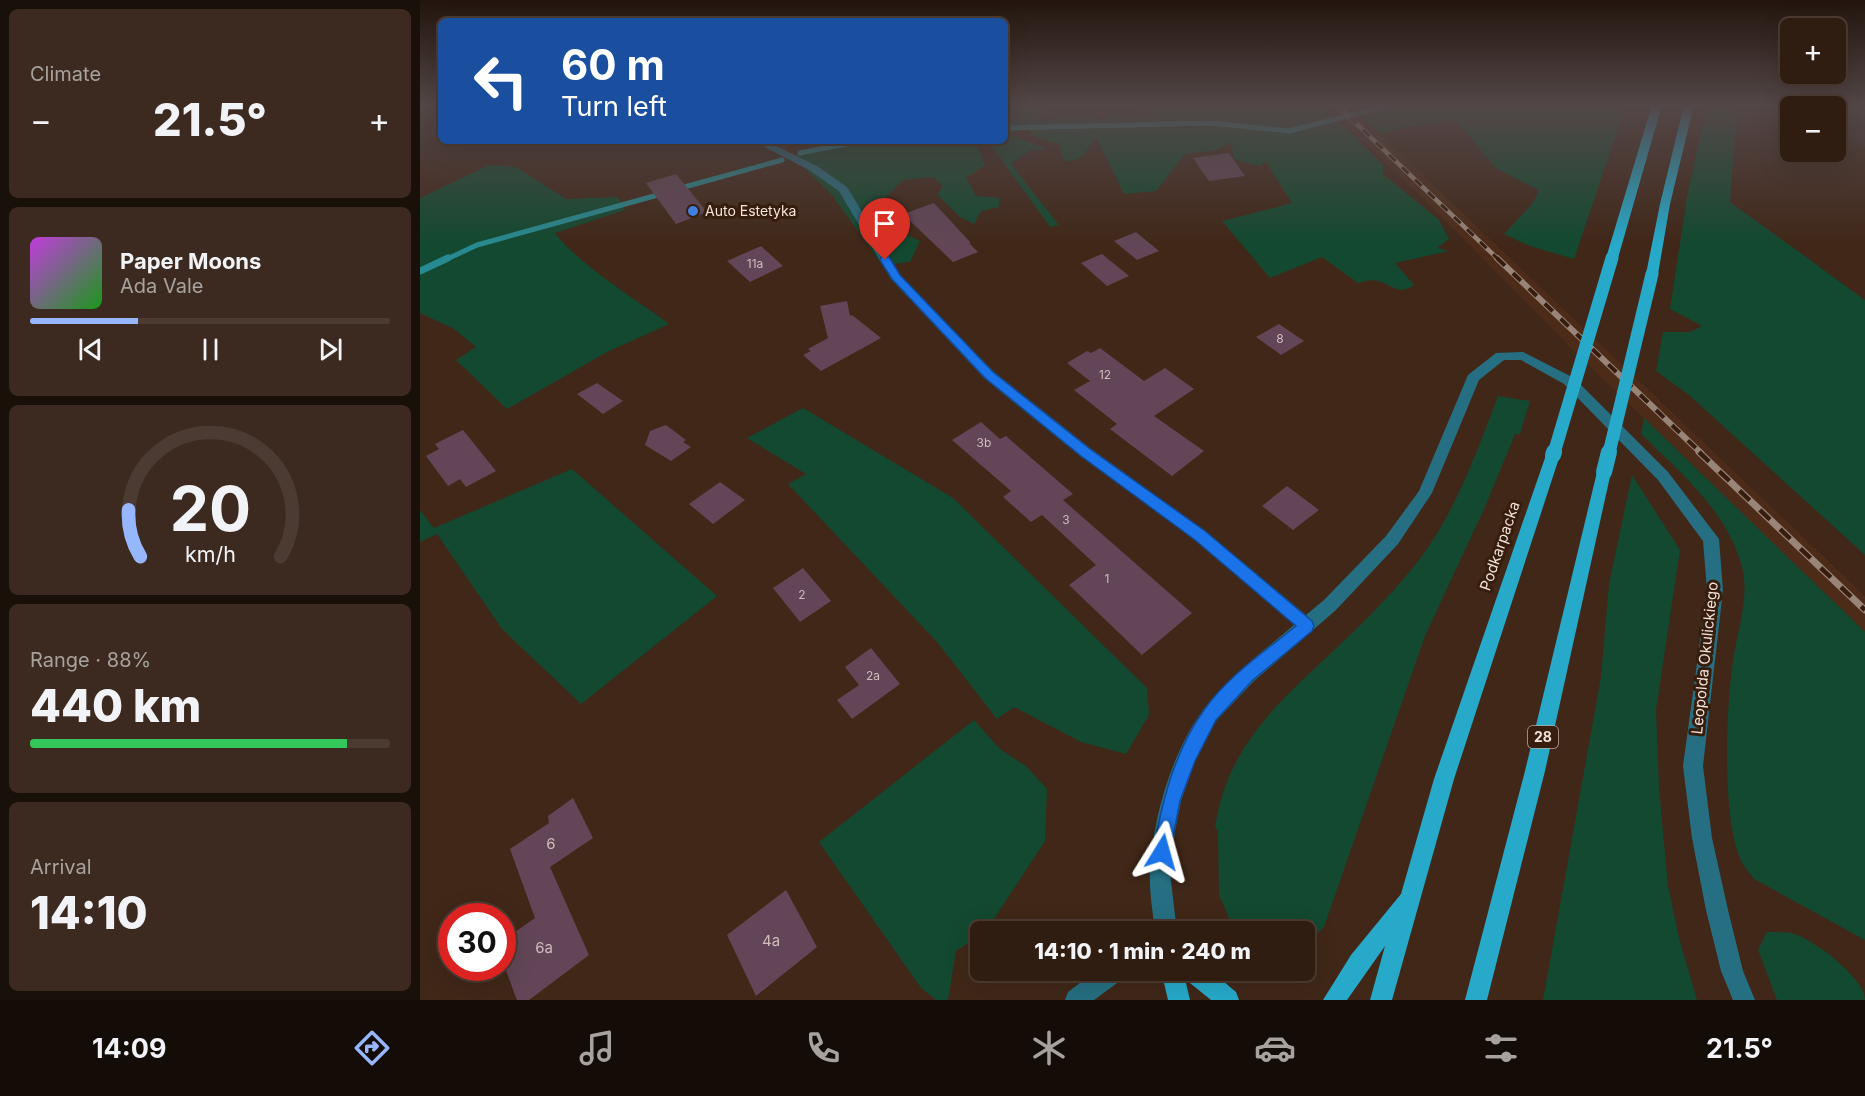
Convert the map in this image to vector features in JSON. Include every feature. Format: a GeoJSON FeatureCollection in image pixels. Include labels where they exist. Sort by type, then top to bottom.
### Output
{"type":"FeatureCollection","features":[{"type":"Feature","properties":{"kind":"main road","name":"Podkarpacka"},"geometry":{"type":"LineString","coordinates":[[1381,1000],[1444,779],[1553,455],[1643,152]]}},
{"type":"Feature","properties":{"kind":"main road","name":"28"},"geometry":{"type":"LineString","coordinates":[[1476,1000],[1535,771],[1652,274],[1678,152]]}},
{"type":"Feature","properties":{"kind":"main road"},"geometry":{"type":"LineString","coordinates":[[1334,1000],[1414,889]]}},
{"type":"Feature","properties":{"kind":"main road"},"geometry":{"type":"LineString","coordinates":[[1175,981],[1179,1000]]}},
{"type":"Feature","properties":{"kind":"main road"},"geometry":{"type":"LineString","coordinates":[[1205,981],[1228,1000]]}},
{"type":"Feature","properties":{"kind":"street"},"geometry":{"type":"LineString","coordinates":[[780,152],[813,168],[843,189],[896,277],[989,375],[1085,452],[1200,536],[1307,626]]}},
{"type":"Feature","properties":{"kind":"street","name":"Leopolda Okulickiego"},"geometry":{"type":"LineString","coordinates":[[1165,921],[1160,873],[1171,801],[1187,757],[1210,715],[1248,675],[1307,626],[1392,540],[1425,493],[1473,378],[1501,356],[1524,356],[1569,381],[1663,476],[1711,539],[1715,590],[1693,766],[1702,838],[1717,910],[1732,971],[1744,1000]]}},
{"type":"Feature","properties":{"kind":"street"},"geometry":{"type":"LineString","coordinates":[[1076,1000],[1101,981]]}},
{"type":"Feature","properties":{"kind":"shaded area"},"geometry":{"type":"Polygon","coordinates":[[[1374,152],[1398,152],[1865,596],[1865,632],[1574,351],[1374,152]]]}},
{"type":"Feature","properties":{"kind":"green space"},"geometry":{"type":"Polygon","coordinates":[[[804,152],[980,152],[985,165],[966,178],[976,196],[999,198],[999,207],[981,211],[974,224],[960,217],[937,194],[943,186],[933,177],[903,180],[882,201],[897,210],[892,227],[920,241],[910,262],[882,265],[832,195],[792,156],[804,152]]]}},
{"type":"Feature","properties":{"kind":"green space"},"geometry":{"type":"Polygon","coordinates":[[[996,152],[1028,152],[1011,164],[1059,225],[1050,227],[996,152]]]}},
{"type":"Feature","properties":{"kind":"green space"},"geometry":{"type":"Polygon","coordinates":[[[1061,152],[1086,152],[1077,159],[1064,161],[1061,152]]]}},
{"type":"Feature","properties":{"kind":"green space"},"geometry":{"type":"Polygon","coordinates":[[[1103,152],[1203,152],[1185,154],[1156,191],[1124,194],[1103,152]]]}},
{"type":"Feature","properties":{"kind":"green space"},"geometry":{"type":"Polygon","coordinates":[[[1233,152],[1369,152],[1383,165],[1383,174],[1439,220],[1449,239],[1437,248],[1449,251],[1395,263],[1414,285],[1404,290],[1376,280],[1358,283],[1322,257],[1270,278],[1222,221],[1292,203],[1265,161],[1260,166],[1233,159],[1233,152]]]}},
{"type":"Feature","properties":{"kind":"green space"},"geometry":{"type":"Polygon","coordinates":[[[1482,152],[1610,152],[1574,259],[1530,246],[1504,234],[1533,203],[1539,190],[1497,169],[1482,152]]]}},
{"type":"Feature","properties":{"kind":"green space"},"geometry":{"type":"Polygon","coordinates":[[[1697,152],[1734,152],[1730,202],[1865,300],[1865,555],[1689,395],[1656,371],[1663,332],[1690,332],[1702,326],[1670,309],[1687,197],[1697,152]]]}},
{"type":"Feature","properties":{"kind":"green space"},"geometry":{"type":"Polygon","coordinates":[[[489,165],[516,167],[566,199],[618,197],[625,210],[555,233],[592,268],[669,324],[607,352],[507,409],[456,360],[476,347],[454,329],[420,313],[420,198],[489,165]]]}},
{"type":"Feature","properties":{"kind":"green space"},"geometry":{"type":"Polygon","coordinates":[[[1498,396],[1530,401],[1520,434],[1515,434],[1485,507],[1425,636],[1324,927],[1315,936],[1315,921],[1231,921],[1219,895],[1218,830],[1215,828],[1221,800],[1241,752],[1272,712],[1351,635],[1411,570],[1451,509],[1481,442],[1498,396]]]}},
{"type":"Feature","properties":{"kind":"green space"},"geometry":{"type":"Polygon","coordinates":[[[803,408],[953,498],[1147,688],[1149,715],[1126,754],[1081,742],[1014,707],[997,719],[937,642],[788,484],[806,474],[747,438],[803,408]]]}},
{"type":"Feature","properties":{"kind":"green space"},"geometry":{"type":"Polygon","coordinates":[[[1644,418],[1865,632],[1865,940],[1754,879],[1743,864],[1731,823],[1727,766],[1731,681],[1745,590],[1742,567],[1726,528],[1714,511],[1687,478],[1641,434],[1644,418]]]}},
{"type":"Feature","properties":{"kind":"green space"},"geometry":{"type":"Polygon","coordinates":[[[572,469],[717,596],[581,704],[502,629],[437,534],[420,542],[420,510],[434,528],[572,469]]]}},
{"type":"Feature","properties":{"kind":"green space"},"geometry":{"type":"Polygon","coordinates":[[[1632,475],[1680,550],[1656,710],[1659,789],[1668,886],[1679,938],[1697,1000],[1543,1000],[1601,677],[1609,584],[1632,475]]]}},
{"type":"Feature","properties":{"kind":"green space"},"geometry":{"type":"Polygon","coordinates":[[[974,720],[1000,749],[1027,767],[1047,789],[1045,841],[993,921],[970,921],[970,942],[956,951],[948,1000],[936,1000],[921,988],[819,842],[974,720]]]}},
{"type":"Feature","properties":{"kind":"green space"},"geometry":{"type":"Polygon","coordinates":[[[1767,932],[1791,933],[1823,950],[1847,970],[1863,991],[1865,1000],[1777,1000],[1758,950],[1767,932]]]}},
{"type":"Feature","properties":{"kind":"building"},"geometry":{"type":"Polygon","coordinates":[[[1229,153],[1245,176],[1209,181],[1193,158],[1229,153]]]}},
{"type":"Feature","properties":{"kind":"building"},"geometry":{"type":"Polygon","coordinates":[[[676,174],[707,212],[676,224],[646,183],[676,174]]]}},
{"type":"Feature","properties":{"kind":"building"},"geometry":{"type":"Polygon","coordinates":[[[934,203],[978,252],[953,262],[906,217],[909,216],[906,213],[934,203]]]}},
{"type":"Feature","properties":{"kind":"building"},"geometry":{"type":"Polygon","coordinates":[[[1136,232],[1159,251],[1137,260],[1114,241],[1136,232]]]}},
{"type":"Feature","properties":{"kind":"building"},"geometry":{"type":"Polygon","coordinates":[[[761,246],[783,266],[750,282],[727,261],[761,246]]]}},
{"type":"Feature","properties":{"kind":"building"},"geometry":{"type":"Polygon","coordinates":[[[1102,254],[1129,276],[1107,286],[1081,263],[1102,254]]]}},
{"type":"Feature","properties":{"kind":"building"},"geometry":{"type":"Polygon","coordinates":[[[847,301],[850,316],[852,315],[881,338],[821,371],[803,355],[811,351],[808,349],[828,338],[820,306],[847,301]]]}},
{"type":"Feature","properties":{"kind":"building"},"geometry":{"type":"Polygon","coordinates":[[[1279,324],[1304,341],[1281,355],[1256,337],[1279,324]]]}},
{"type":"Feature","properties":{"kind":"building"},"geometry":{"type":"Polygon","coordinates":[[[1100,348],[1144,381],[1165,368],[1194,389],[1154,416],[1204,451],[1172,476],[1110,429],[1117,424],[1074,390],[1090,381],[1067,363],[1087,351],[1091,353],[1100,348]]]}},
{"type":"Feature","properties":{"kind":"building"},"geometry":{"type":"Polygon","coordinates":[[[597,383],[623,401],[603,414],[577,394],[597,383]]]}},
{"type":"Feature","properties":{"kind":"building"},"geometry":{"type":"Polygon","coordinates":[[[981,422],[1000,439],[1006,436],[1073,494],[1063,500],[1192,613],[1142,655],[1069,585],[1096,565],[1042,515],[1031,522],[1003,497],[1011,491],[952,440],[981,422]]]}},
{"type":"Feature","properties":{"kind":"building"},"geometry":{"type":"Polygon","coordinates":[[[666,425],[686,440],[683,442],[691,447],[671,461],[645,445],[650,431],[666,425]]]}},
{"type":"Feature","properties":{"kind":"building"},"geometry":{"type":"Polygon","coordinates":[[[463,430],[496,471],[466,487],[460,479],[448,486],[426,456],[439,449],[435,444],[463,430]]]}},
{"type":"Feature","properties":{"kind":"building"},"geometry":{"type":"Polygon","coordinates":[[[720,482],[745,500],[713,524],[689,504],[720,482]]]}},
{"type":"Feature","properties":{"kind":"building"},"geometry":{"type":"Polygon","coordinates":[[[1287,486],[1319,510],[1293,530],[1262,506],[1287,486]]]}},
{"type":"Feature","properties":{"kind":"building"},"geometry":{"type":"Polygon","coordinates":[[[803,568],[831,601],[800,622],[773,588],[803,568]]]}},
{"type":"Feature","properties":{"kind":"building"},"geometry":{"type":"Polygon","coordinates":[[[871,648],[900,684],[852,719],[837,700],[859,685],[845,667],[871,648]]]}},
{"type":"Feature","properties":{"kind":"building"},"geometry":{"type":"Polygon","coordinates":[[[573,798],[593,838],[550,867],[589,955],[529,1000],[517,1000],[510,981],[516,981],[516,931],[535,918],[510,849],[549,823],[548,816],[573,798]]]}},
{"type":"Feature","properties":{"kind":"building"},"geometry":{"type":"Polygon","coordinates":[[[786,890],[817,947],[756,996],[727,935],[786,890]]]}},
{"type":"Feature","properties":{"kind":"waterway"},"geometry":{"type":"LineString","coordinates":[[800,153],[807,152]]}},
{"type":"Feature","properties":{"kind":"waterway"},"geometry":{"type":"LineString","coordinates":[[677,189],[782,160]]}},
{"type":"Feature","properties":{"kind":"waterway"},"geometry":{"type":"LineString","coordinates":[[445,260],[477,245],[665,193]]}},
{"type":"Feature","properties":{"kind":"waterway"},"geometry":{"type":"LineString","coordinates":[[420,271],[448,258]]}},
{"type":"Feature","properties":{"kind":"railway"},"geometry":{"type":"LineString","coordinates":[[1386,152],[1499,260]]}},
{"type":"Feature","properties":{"kind":"railway"},"geometry":{"type":"LineString","coordinates":[[1497,258],[1701,453]]}},
{"type":"Feature","properties":{"kind":"railway"},"geometry":{"type":"LineString","coordinates":[[1699,452],[1865,610]]}},
{"type":"Feature","properties":{"kind":"place","name":"Auto Estetyka"},"geometry":{"type":"Point","coordinates":[693,211]}},
{"type":"Feature","properties":{"kind":"route"},"geometry":{"type":"LineString","coordinates":[[885,260],[896,277],[989,375],[1085,452],[1200,536],[1307,626],[1248,675],[1210,715],[1187,757],[1171,801],[1162,852]]}}]}
